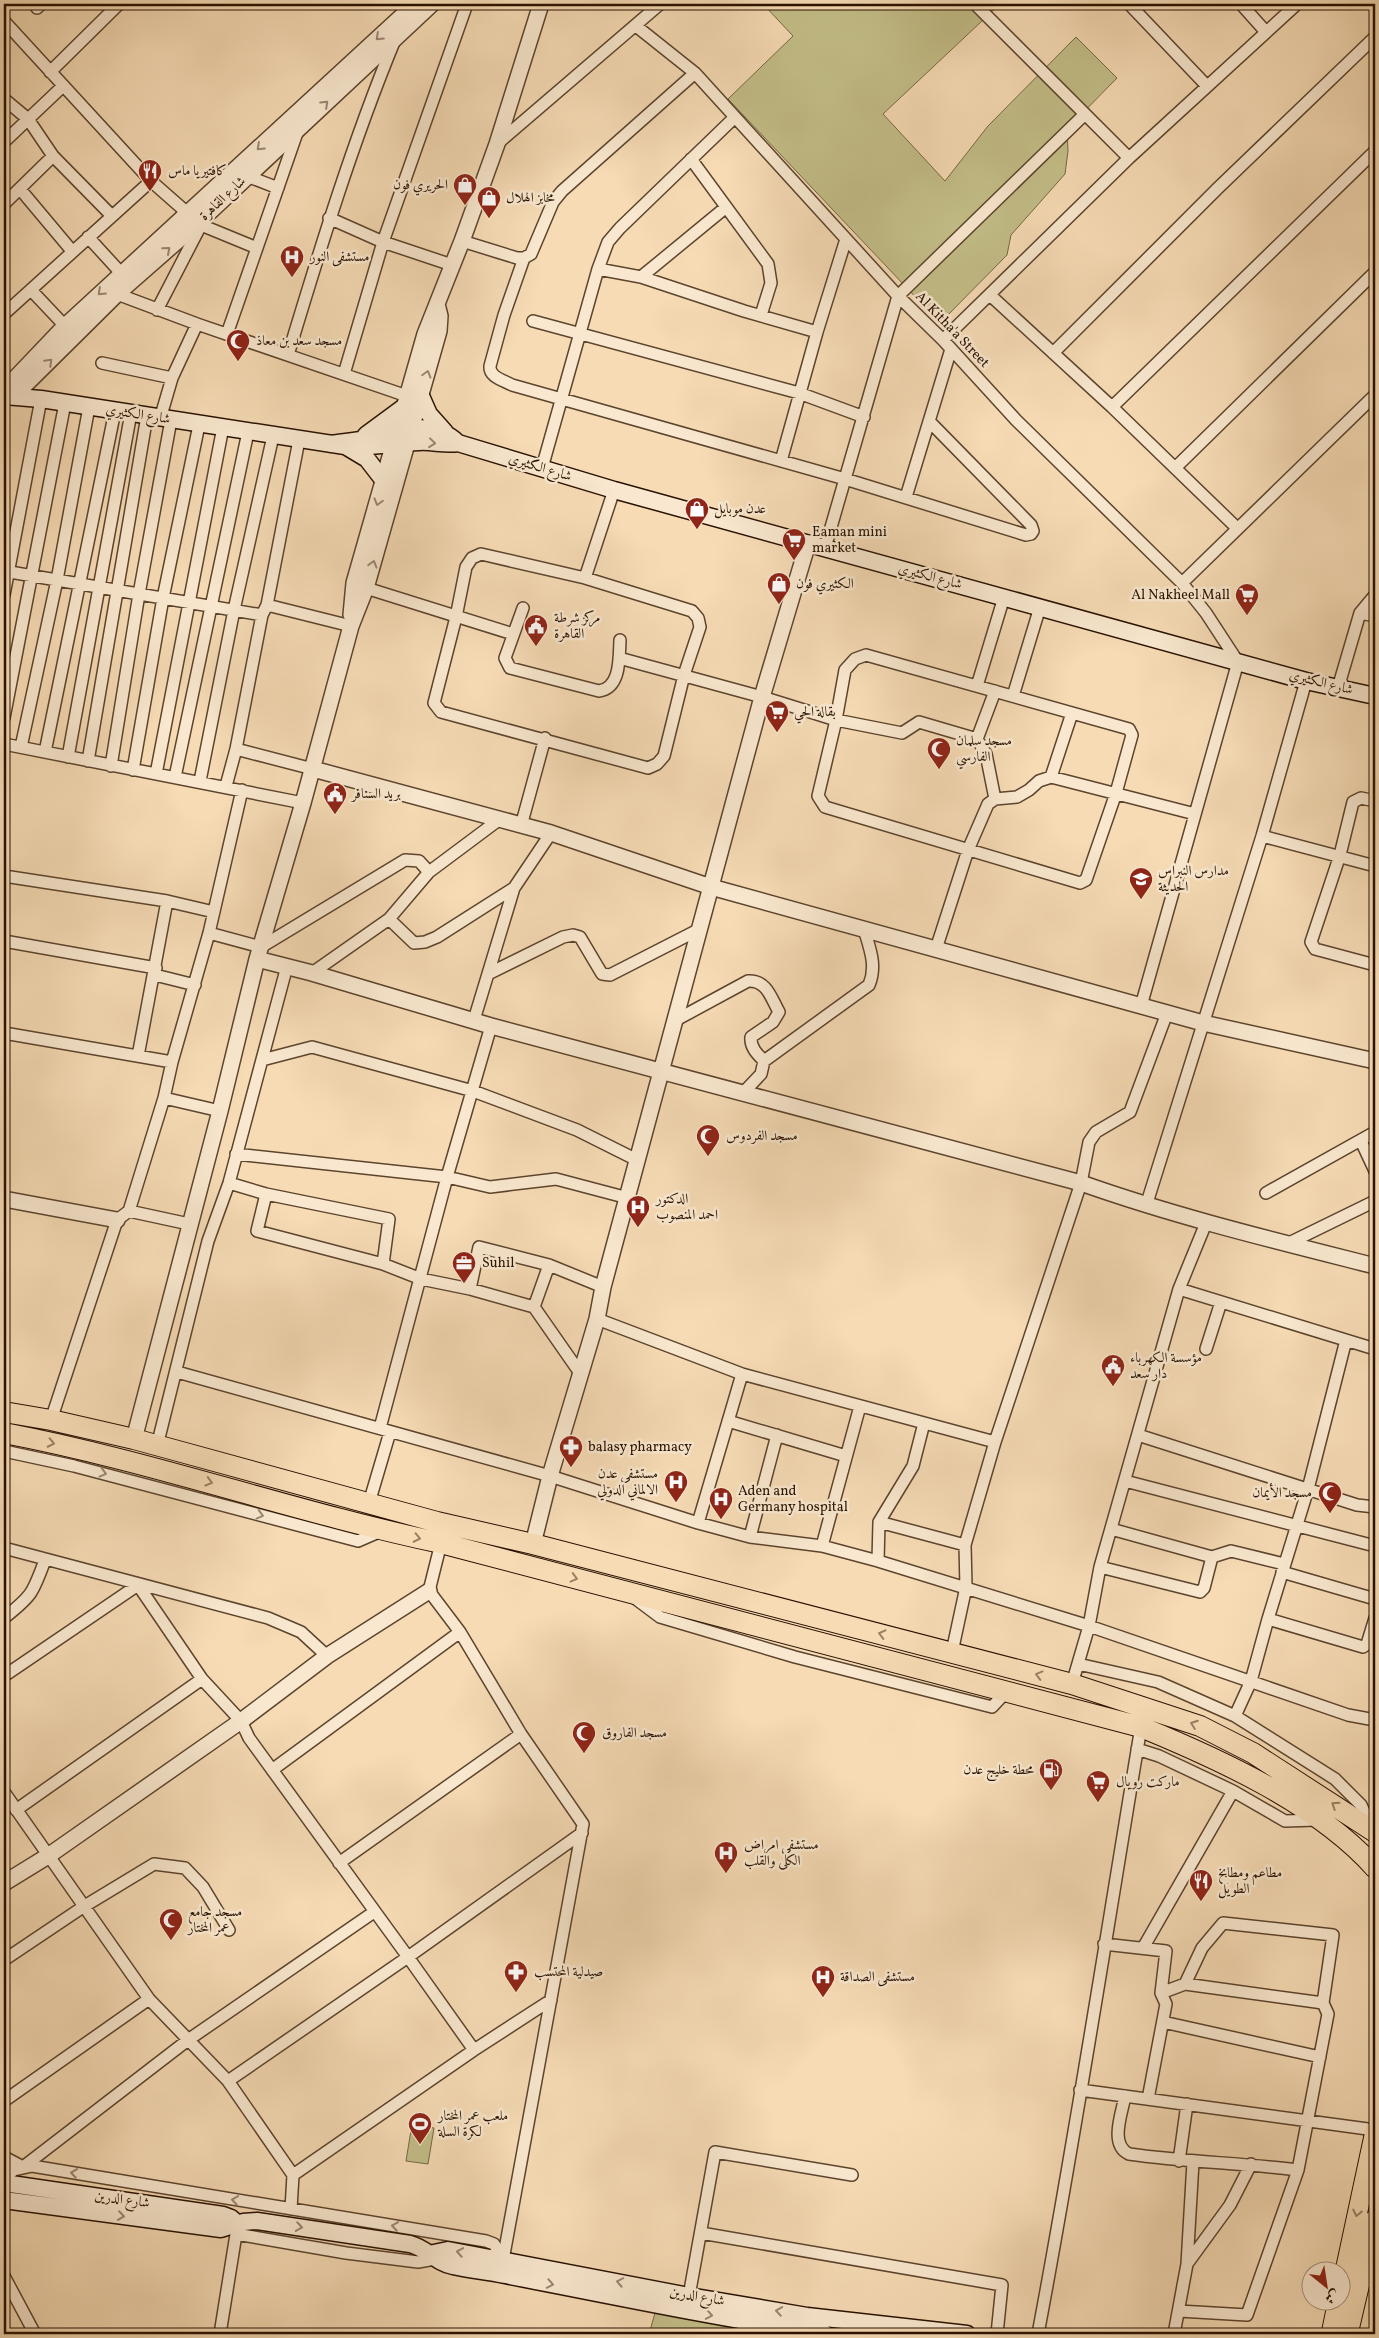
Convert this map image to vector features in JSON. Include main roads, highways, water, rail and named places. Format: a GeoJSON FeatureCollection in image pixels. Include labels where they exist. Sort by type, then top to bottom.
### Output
{"type":"FeatureCollection","features":[{"type":"Feature","properties":{"kind":"highway"},"geometry":{"type":"LineString","coordinates":[[4,1412],[51,1420],[134,1439],[437,1522],[533,1544],[1072,1684],[1200,1726],[1253,1753],[1374,1831]]}},
{"type":"Feature","properties":{"kind":"highway"},"geometry":{"type":"LineString","coordinates":[[12,1435],[129,1460],[382,1531],[441,1543],[1141,1727],[1194,1748],[1244,1773],[1320,1820],[1375,1868]]}},
{"type":"Feature","properties":{"kind":"main road","name":"شارع الكثيري"},"geometry":{"type":"LineString","coordinates":[[7,394],[299,440],[344,443],[403,437],[430,428],[452,438],[614,490],[1306,681],[1375,696]]}},
{"type":"Feature","properties":{"kind":"main road"},"geometry":{"type":"LineString","coordinates":[[384,481],[367,459],[344,443],[384,423],[411,400],[429,414],[452,438]]}},
{"type":"Feature","properties":{"kind":"main road"},"geometry":{"type":"LineString","coordinates":[[1347,2260],[1375,2130]]}},
{"type":"Feature","properties":{"kind":"main road","name":"شارع الدرين"},"geometry":{"type":"LineString","coordinates":[[4,2183],[223,2215],[231,2218],[237,2229]]}},
{"type":"Feature","properties":{"kind":"main road","name":"شارع الدرين"},"geometry":{"type":"LineString","coordinates":[[4,2200],[221,2230],[237,2229],[258,2221],[410,2244],[420,2247],[432,2256],[454,2266],[503,2267],[805,2327],[825,2334]]}},
{"type":"Feature","properties":{"kind":"main road"},"geometry":{"type":"LineString","coordinates":[[1348,2334],[1371,2254],[1375,2219]]}},
{"type":"Feature","properties":{"kind":"main road"},"geometry":{"type":"LineString","coordinates":[[1331,2334],[1336,2310]]}},
{"type":"Feature","properties":{"kind":"main road","name":"شارع الدرين"},"geometry":{"type":"LineString","coordinates":[[805,2327],[967,2334]]}},
{"type":"Feature","properties":{"kind":"place","name":"كافتيريا ماس"},"geometry":{"type":"Point","coordinates":[150,192]}},
{"type":"Feature","properties":{"kind":"place","name":"الحريري فون"},"geometry":{"type":"Point","coordinates":[465,206]}},
{"type":"Feature","properties":{"kind":"place","name":"مخابز الهلال"},"geometry":{"type":"Point","coordinates":[489,219]}},
{"type":"Feature","properties":{"kind":"place","name":"مستشفى النور"},"geometry":{"type":"Point","coordinates":[292,278]}},
{"type":"Feature","properties":{"kind":"place","name":"مسجد سعد بن معاذ"},"geometry":{"type":"Point","coordinates":[238,362]}},
{"type":"Feature","properties":{"kind":"place","name":"عدن موبايل"},"geometry":{"type":"Point","coordinates":[697,530]}},
{"type":"Feature","properties":{"kind":"place","name":"Eaman mini market"},"geometry":{"type":"Point","coordinates":[794,561]}},
{"type":"Feature","properties":{"kind":"place","name":"الكثيري فون"},"geometry":{"type":"Point","coordinates":[779,605]}},
{"type":"Feature","properties":{"kind":"place","name":"Al Nakheel Mall"},"geometry":{"type":"Point","coordinates":[1247,616]}},
{"type":"Feature","properties":{"kind":"place","name":"مركز شرطة القاهرة"},"geometry":{"type":"Point","coordinates":[536,647]}},
{"type":"Feature","properties":{"kind":"place","name":"بقالة الحي"},"geometry":{"type":"Point","coordinates":[777,733]}},
{"type":"Feature","properties":{"kind":"place","name":"مسجد سلمان الفارسي"},"geometry":{"type":"Point","coordinates":[939,770]}},
{"type":"Feature","properties":{"kind":"place","name":"بريد السنافر"},"geometry":{"type":"Point","coordinates":[335,815]}},
{"type":"Feature","properties":{"kind":"place","name":"مدارس النبراس الحديثة"},"geometry":{"type":"Point","coordinates":[1141,900]}},
{"type":"Feature","properties":{"kind":"place","name":"مسجد الفردوس"},"geometry":{"type":"Point","coordinates":[708,1157]}},
{"type":"Feature","properties":{"kind":"place","name":"الدكتور احمد المنصوب"},"geometry":{"type":"Point","coordinates":[638,1228]}},
{"type":"Feature","properties":{"kind":"place","name":"Suhil"},"geometry":{"type":"Point","coordinates":[464,1284]}},
{"type":"Feature","properties":{"kind":"place","name":"مؤسسة الكهرباء دار سعد"},"geometry":{"type":"Point","coordinates":[1113,1387]}},
{"type":"Feature","properties":{"kind":"place","name":"balasy pharmacy"},"geometry":{"type":"Point","coordinates":[571,1468]}},
{"type":"Feature","properties":{"kind":"place","name":"مستشفى عدن الالماني الدولي"},"geometry":{"type":"Point","coordinates":[676,1503]}},
{"type":"Feature","properties":{"kind":"place","name":"مسجد الأيمان"},"geometry":{"type":"Point","coordinates":[1330,1514]}},
{"type":"Feature","properties":{"kind":"place","name":"Aden and Germany hospital"},"geometry":{"type":"Point","coordinates":[721,1520]}},
{"type":"Feature","properties":{"kind":"place","name":"مسجد الفاروق"},"geometry":{"type":"Point","coordinates":[584,1754]}},
{"type":"Feature","properties":{"kind":"place","name":"محطة خليج عدن"},"geometry":{"type":"Point","coordinates":[1051,1791]}},
{"type":"Feature","properties":{"kind":"place","name":"ماركت رويال"},"geometry":{"type":"Point","coordinates":[1098,1803]}},
{"type":"Feature","properties":{"kind":"place","name":"مستشفى امراض الكلى والقلب"},"geometry":{"type":"Point","coordinates":[726,1874]}},
{"type":"Feature","properties":{"kind":"place","name":"مطاعم ومطابخ الطويل"},"geometry":{"type":"Point","coordinates":[1201,1902]}},
{"type":"Feature","properties":{"kind":"place","name":"مسجد جامع عمر المختار"},"geometry":{"type":"Point","coordinates":[171,1941]}},
{"type":"Feature","properties":{"kind":"place","name":"صيدلية المحتسب"},"geometry":{"type":"Point","coordinates":[516,1993]}},
{"type":"Feature","properties":{"kind":"place","name":"مستشفى الصداقة"},"geometry":{"type":"Point","coordinates":[823,1998]}},
{"type":"Feature","properties":{"kind":"place","name":"ملعب عمر المختار لكرة السلة"},"geometry":{"type":"Point","coordinates":[420,2145]}}]}
